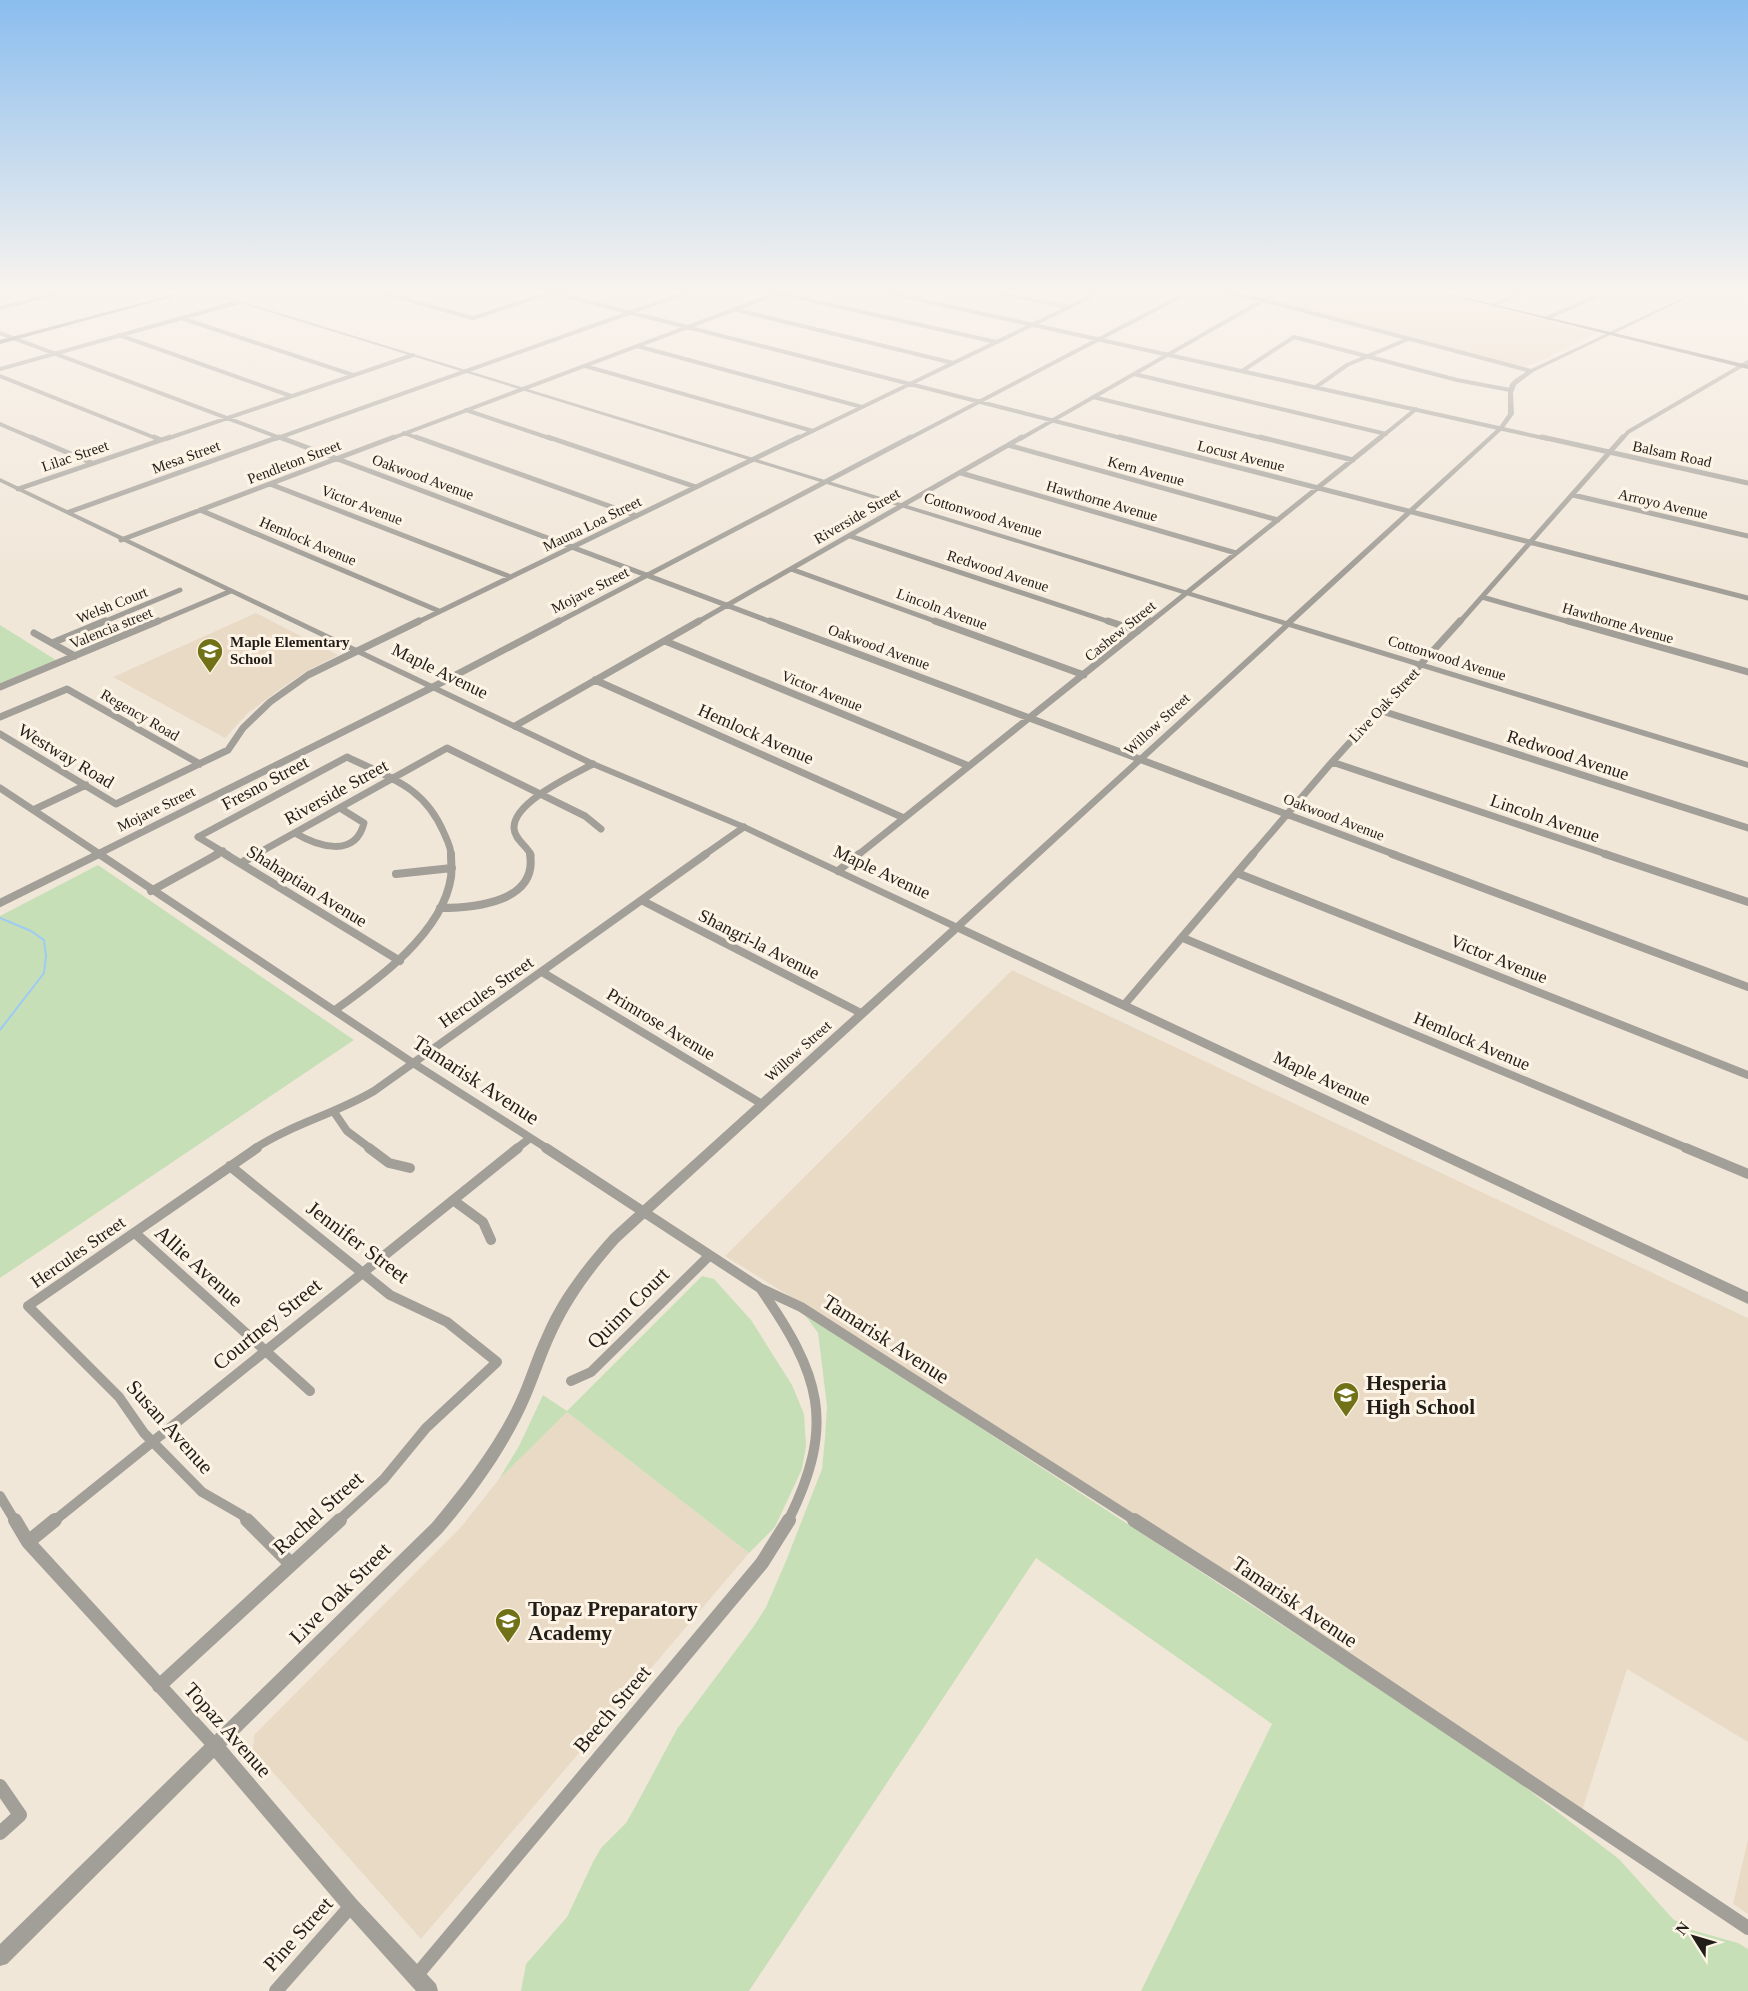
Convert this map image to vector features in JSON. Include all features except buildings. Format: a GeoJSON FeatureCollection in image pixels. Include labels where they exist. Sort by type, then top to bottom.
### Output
{"type":"FeatureCollection","features":[{"type":"Feature","properties":{"kind":"street"},"geometry":{"type":"LineString","coordinates":[[25,386],[161,440]]}},
{"type":"Feature","properties":{"kind":"street","name":"Oakwood Avenue"},"geometry":{"type":"LineString","coordinates":[[140,386],[574,546],[1748,987]]}},
{"type":"Feature","properties":{"kind":"street"},"geometry":{"type":"LineString","coordinates":[[263,386],[292,396]]}},
{"type":"Feature","properties":{"kind":"street","name":"Lilac Street"},"geometry":{"type":"LineString","coordinates":[[18,489],[322,386]]}},
{"type":"Feature","properties":{"kind":"street","name":"Mesa Street"},"geometry":{"type":"LineString","coordinates":[[69,512],[423,386]]}},
{"type":"Feature","properties":{"kind":"street","name":"Cottonwood Avenue"},"geometry":{"type":"LineString","coordinates":[[513,386],[1748,765]]}},
{"type":"Feature","properties":{"kind":"street","name":"Pendleton Street"},"geometry":{"type":"LineString","coordinates":[[122,540],[531,386]]}},
{"type":"Feature","properties":{"kind":"street"},"geometry":{"type":"LineString","coordinates":[[657,386],[813,431]]}},
{"type":"Feature","properties":{"kind":"street"},"geometry":{"type":"LineString","coordinates":[[787,386],[862,406]]}},
{"type":"Feature","properties":{"kind":"street","name":"Mauna Loa Street"},"geometry":{"type":"LineString","coordinates":[[116,804],[228,750],[243,728],[292,685],[356,651],[904,386]]}},
{"type":"Feature","properties":{"kind":"street","name":"Locust Avenue"},"geometry":{"type":"LineString","coordinates":[[916,386],[1748,598]]}},
{"type":"Feature","properties":{"kind":"street","name":"Mojave Street"},"geometry":{"type":"LineString","coordinates":[[0,903],[431,688],[1010,386]]}},
{"type":"Feature","properties":{"kind":"street","name":"Riverside Street"},"geometry":{"type":"LineString","coordinates":[[515,726],[1113,386]]}},
{"type":"Feature","properties":{"kind":"street"},"geometry":{"type":"LineString","coordinates":[[1184,386],[1386,434]]}},
{"type":"Feature","properties":{"kind":"street","name":"Balsam Road"},"geometry":{"type":"LineString","coordinates":[[1311,386],[1748,483]]}},
{"type":"Feature","properties":{"kind":"street"},"geometry":{"type":"LineString","coordinates":[[1488,386],[1510,390],[1513,386]]}},
{"type":"Feature","properties":{"kind":"street","name":"Live Oak Street"},"geometry":{"type":"LineString","coordinates":[[1124,1005],[1332,762],[1628,432],[1709,386]]}},
{"type":"Feature","properties":{"kind":"street","name":"Willow Street"},"geometry":{"type":"LineString","coordinates":[[643,1210],[957,928],[1501,428],[1511,414],[1510,390]]}},
{"type":"Feature","properties":{"kind":"street"},"geometry":{"type":"LineString","coordinates":[[1093,397],[1353,460]]}},
{"type":"Feature","properties":{"kind":"street","name":"Cashew Street"},"geometry":{"type":"LineString","coordinates":[[838,871],[1416,409]]}},
{"type":"Feature","properties":{"kind":"street"},"geometry":{"type":"LineString","coordinates":[[465,410],[696,487]]}},
{"type":"Feature","properties":{"kind":"street"},"geometry":{"type":"LineString","coordinates":[[0,424],[92,464]]}},
{"type":"Feature","properties":{"kind":"street"},"geometry":{"type":"LineString","coordinates":[[404,434],[638,516]]}},
{"type":"Feature","properties":{"kind":"street","name":"Kern Avenue"},"geometry":{"type":"LineString","coordinates":[[1008,445],[1278,520]]}},
{"type":"Feature","properties":{"kind":"street","name":"Hawthorne Avenue"},"geometry":{"type":"LineString","coordinates":[[961,472],[1236,553]]}},
{"type":"Feature","properties":{"kind":"street","name":"Maple Avenue"},"geometry":{"type":"LineString","coordinates":[[0,480],[593,764],[744,827],[1748,1298]]}},
{"type":"Feature","properties":{"kind":"street","name":"Victor Avenue"},"geometry":{"type":"LineString","coordinates":[[270,484],[511,577]]}},
{"type":"Feature","properties":{"kind":"street","name":"Arroyo Avenue"},"geometry":{"type":"LineString","coordinates":[[1573,495],[1748,536]]}},
{"type":"Feature","properties":{"kind":"street","name":"Hemlock Avenue"},"geometry":{"type":"LineString","coordinates":[[200,510],[439,611]]}},
{"type":"Feature","properties":{"kind":"street","name":"Redwood Avenue"},"geometry":{"type":"LineString","coordinates":[[850,536],[1138,631]]}},
{"type":"Feature","properties":{"kind":"street","name":"Lincoln Avenue"},"geometry":{"type":"LineString","coordinates":[[791,569],[1084,675]]}},
{"type":"Feature","properties":{"kind":"street","name":"Welsh Court"},"geometry":{"type":"LineString","coordinates":[[52,643],[180,590]]}},
{"type":"Feature","properties":{"kind":"street","name":"Valencia street"},"geometry":{"type":"LineString","coordinates":[[0,687],[231,591]]}},
{"type":"Feature","properties":{"kind":"street","name":"Hawthorne Avenue"},"geometry":{"type":"LineString","coordinates":[[1482,597],[1748,672]]}},
{"type":"Feature","properties":{"kind":"street"},"geometry":{"type":"LineString","coordinates":[[34,633],[75,656]]}},
{"type":"Feature","properties":{"kind":"street","name":"Victor Avenue"},"geometry":{"type":"LineString","coordinates":[[665,641],[969,766]]}},
{"type":"Feature","properties":{"kind":"street","name":"Hemlock Avenue"},"geometry":{"type":"LineString","coordinates":[[595,680],[904,818]]}},
{"type":"Feature","properties":{"kind":"street","name":"Regency Road"},"geometry":{"type":"LineString","coordinates":[[0,717],[67,689],[200,764]]}},
{"type":"Feature","properties":{"kind":"street","name":"Redwood Avenue"},"geometry":{"type":"LineString","coordinates":[[1378,710],[1748,828]]}},
{"type":"Feature","properties":{"kind":"street","name":"Westway Road"},"geometry":{"type":"LineString","coordinates":[[0,734],[116,804]]}},
{"type":"Feature","properties":{"kind":"street","name":"Riverside Street"},"geometry":{"type":"LineString","coordinates":[[241,863],[447,748],[541,795]]}},
{"type":"Feature","properties":{"kind":"street","name":"Fresno Street"},"geometry":{"type":"LineString","coordinates":[[198,837],[346,757],[390,779]]}},
{"type":"Feature","properties":{"kind":"street","name":"Lincoln Avenue"},"geometry":{"type":"LineString","coordinates":[[1332,762],[1748,902]]}},
{"type":"Feature","properties":{"kind":"street"},"geometry":{"type":"LineString","coordinates":[[440,908],[461,909],[481,906],[512,893],[527,878],[532,869],[531,854],[514,833],[513,825],[519,813],[541,795],[593,764]]}},
{"type":"Feature","properties":{"kind":"street"},"geometry":{"type":"LineString","coordinates":[[335,1010],[373,984],[400,961],[423,934],[440,908],[452,868],[447,833],[424,799],[390,779]]}},
{"type":"Feature","properties":{"kind":"street"},"geometry":{"type":"LineString","coordinates":[[33,810],[86,785]]}},
{"type":"Feature","properties":{"kind":"street","name":"Tamarisk Avenue"},"geometry":{"type":"LineString","coordinates":[[0,788],[413,1063],[643,1210],[708,1256],[760,1288],[801,1307],[1242,1589],[1748,1928]]}},
{"type":"Feature","properties":{"kind":"street"},"geometry":{"type":"LineString","coordinates":[[541,795],[585,816],[601,829]]}},
{"type":"Feature","properties":{"kind":"street"},"geometry":{"type":"LineString","coordinates":[[295,832],[316,845],[324,846],[344,844],[354,839],[363,831],[364,823],[340,807]]}},
{"type":"Feature","properties":{"kind":"street","name":"Hercules Street"},"geometry":{"type":"LineString","coordinates":[[28,1306],[288,1128],[356,1103],[744,827]]}},
{"type":"Feature","properties":{"kind":"street","name":"Shahaptian Avenue"},"geometry":{"type":"LineString","coordinates":[[198,837],[400,961]]}},
{"type":"Feature","properties":{"kind":"street"},"geometry":{"type":"LineString","coordinates":[[152,891],[223,851]]}},
{"type":"Feature","properties":{"kind":"street"},"geometry":{"type":"LineString","coordinates":[[396,874],[452,868]]}},
{"type":"Feature","properties":{"kind":"street","name":"Victor Avenue"},"geometry":{"type":"LineString","coordinates":[[1238,873],[1748,1075]]}},
{"type":"Feature","properties":{"kind":"street","name":"Shangri-la Avenue"},"geometry":{"type":"LineString","coordinates":[[643,901],[861,1013]]}},
{"type":"Feature","properties":{"kind":"street","name":"Hemlock Avenue"},"geometry":{"type":"LineString","coordinates":[[1183,938],[1748,1174]]}},
{"type":"Feature","properties":{"kind":"street","name":"Primrose Avenue"},"geometry":{"type":"LineString","coordinates":[[542,972],[762,1104]]}},
{"type":"Feature","properties":{"kind":"street"},"geometry":{"type":"LineString","coordinates":[[334,1112],[347,1131],[389,1163],[410,1168]]}},
{"type":"Feature","properties":{"kind":"street","name":"Courtney Street"},"geometry":{"type":"LineString","coordinates":[[28,1542],[530,1138]]}},
{"type":"Feature","properties":{"kind":"street","name":"Jennifer Street"},"geometry":{"type":"LineString","coordinates":[[230,1166],[390,1295],[447,1322],[497,1362]]}},
{"type":"Feature","properties":{"kind":"street"},"geometry":{"type":"LineString","coordinates":[[453,1200],[483,1222],[491,1240]]}},
{"type":"Feature","properties":{"kind":"street","name":"Live Oak Street"},"geometry":{"type":"LineString","coordinates":[[0,1957],[437,1528],[471,1487],[525,1396],[543,1347],[565,1304],[596,1259],[643,1210]]}},
{"type":"Feature","properties":{"kind":"street","name":"Allie Avenue"},"geometry":{"type":"LineString","coordinates":[[135,1233],[310,1391]]}},
{"type":"Feature","properties":{"kind":"street","name":"Quinn Court"},"geometry":{"type":"LineString","coordinates":[[571,1381],[591,1372],[708,1256]]}},
{"type":"Feature","properties":{"kind":"street","name":"Beech Street"},"geometry":{"type":"LineString","coordinates":[[416,1977],[747,1581],[782,1535],[806,1485],[817,1440],[817,1409],[811,1376],[787,1327],[760,1288]]}},
{"type":"Feature","properties":{"kind":"street","name":"Susan Avenue"},"geometry":{"type":"LineString","coordinates":[[28,1306],[119,1397],[152,1441],[202,1492],[242,1515],[291,1564]]}},
{"type":"Feature","properties":{"kind":"street","name":"Rachel Street"},"geometry":{"type":"LineString","coordinates":[[159,1686],[384,1479],[426,1428],[497,1362]]}},
{"type":"Feature","properties":{"kind":"street","name":"Topaz Avenue"},"geometry":{"type":"LineString","coordinates":[[0,1496],[28,1542],[215,1746],[351,1906],[429,1991]]}},
{"type":"Feature","properties":{"kind":"street"},"geometry":{"type":"LineString","coordinates":[[0,1786],[20,1815],[0,1833]]}},
{"type":"Feature","properties":{"kind":"street","name":"Pine Street"},"geometry":{"type":"LineString","coordinates":[[276,1991],[351,1906]]}},
{"type":"Feature","properties":{"kind":"shaded area","name":"Maple Elementary School"},"geometry":{"type":"Polygon","coordinates":[[[256,613],[338,655],[305,672],[276,692],[248,713],[225,738],[113,677],[256,613]]]}},
{"type":"Feature","properties":{"kind":"shaded area","name":"Hesperia High School"},"geometry":{"type":"Polygon","coordinates":[[[1012,970],[1748,1318],[1748,1742],[1627,1669],[1582,1811],[1360,1659],[880,1352],[725,1256],[1012,970]]]}},
{"type":"Feature","properties":{"kind":"shaded area","name":"Topaz Preparatory Academy"},"geometry":{"type":"Polygon","coordinates":[[[567,1412],[749,1553],[421,1939],[253,1750],[254,1735],[461,1527],[499,1479],[567,1412]]]}},
{"type":"Feature","properties":{"kind":"shaded area"},"geometry":{"type":"Polygon","coordinates":[[[1748,1839],[1748,1914],[1733,1904],[1748,1839]]]}},
{"type":"Feature","properties":{"kind":"green space"},"geometry":{"type":"Polygon","coordinates":[[[0,625],[56,660],[0,683],[0,625]]]}},
{"type":"Feature","properties":{"kind":"green space"},"geometry":{"type":"Polygon","coordinates":[[[98,865],[354,1040],[0,1278],[0,916],[98,865]]]}},
{"type":"Feature","properties":{"kind":"green space"},"geometry":{"type":"Polygon","coordinates":[[[702,1276],[714,1279],[751,1320],[792,1385],[804,1414],[806,1446],[802,1469],[775,1527],[749,1553],[567,1412],[499,1479],[519,1446],[543,1395],[567,1411],[702,1276]]]}},
{"type":"Feature","properties":{"kind":"green space"},"geometry":{"type":"Polygon","coordinates":[[[802,1311],[1499,1767],[1619,1859],[1673,1919],[1692,1930],[1738,1943],[1748,1949],[1748,1991],[1141,1991],[1272,1724],[1036,1558],[749,1991],[521,1991],[526,1964],[567,1917],[601,1848],[626,1823],[677,1729],[754,1626],[766,1607],[786,1561],[822,1469],[825,1438],[827,1406],[818,1333],[802,1311]]]}},
{"type":"Feature","properties":{"kind":"waterway"},"geometry":{"type":"LineString","coordinates":[[0,918],[31,931],[44,940],[46,956],[44,973],[0,1030]]}},
{"type":"Feature","properties":{"kind":"place","name":"Maple Elementary School"},"geometry":{"type":"Point","coordinates":[210,674]}},
{"type":"Feature","properties":{"kind":"place","name":"Hesperia High School"},"geometry":{"type":"Point","coordinates":[1346,1418]}},
{"type":"Feature","properties":{"kind":"place","name":"Topaz Preparatory Academy"},"geometry":{"type":"Point","coordinates":[508,1644]}}]}
